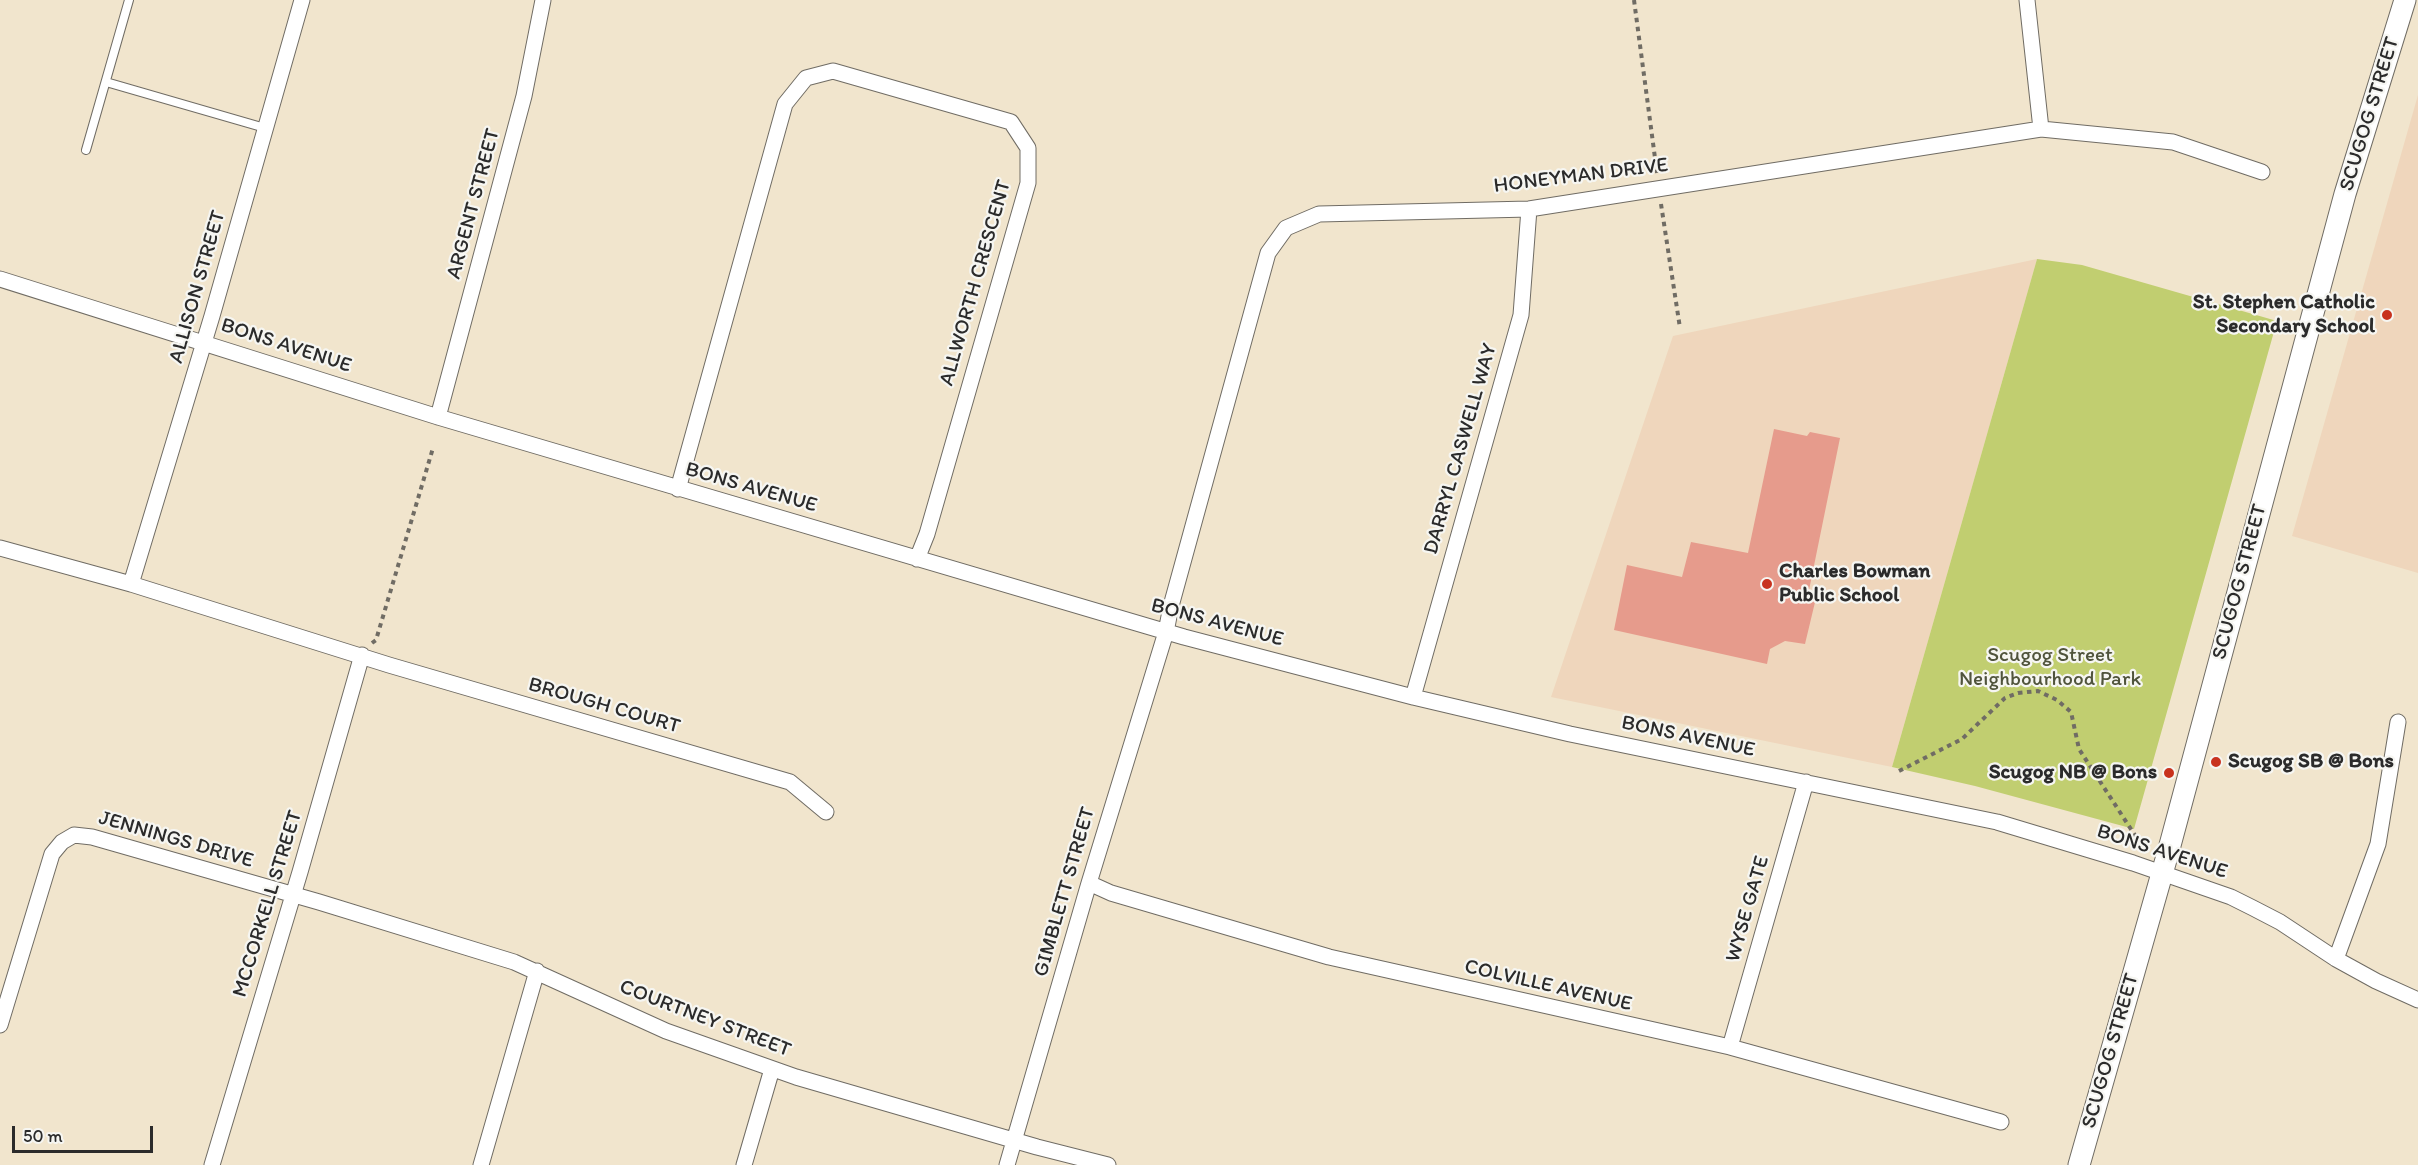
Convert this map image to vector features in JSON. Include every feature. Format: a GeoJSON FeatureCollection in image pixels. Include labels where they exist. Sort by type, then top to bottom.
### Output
{"type":"FeatureCollection","features":[{"type":"Feature","properties":{"kind":"street","name":"ALLISON STREET"},"geometry":{"type":"LineString","coordinates":[[131,584],[204,342],[302,0]]}},
{"type":"Feature","properties":{"kind":"street"},"geometry":{"type":"LineString","coordinates":[[2027,0],[2041,129]]}},
{"type":"Feature","properties":{"kind":"street","name":"SCUGOG STREET"},"geometry":{"type":"LineString","coordinates":[[2079,1165],[2345,194],[2405,0]]}},
{"type":"Feature","properties":{"kind":"street","name":"ARGENT STREET"},"geometry":{"type":"LineString","coordinates":[[438,417],[524,96],[541,1]]}},
{"type":"Feature","properties":{"kind":"street","name":"ALLWORTH CRESCENT"},"geometry":{"type":"LineString","coordinates":[[678,489],[785,104],[806,78],[833,71],[1011,122],[1028,148],[1028,183],[927,534],[917,559]]}},
{"type":"Feature","properties":{"kind":"street","name":"HONEYMAN DRIVE"},"geometry":{"type":"LineString","coordinates":[[1166,632],[1171,606],[1268,253],[1286,228],[1319,214],[1529,208],[2041,129],[2173,142],[2262,172]]}},
{"type":"Feature","properties":{"kind":"street","name":"DARRYL CASWELL WAY"},"geometry":{"type":"LineString","coordinates":[[1413,697],[1521,315],[1529,208]]}},
{"type":"Feature","properties":{"kind":"street","name":"BONS AVENUE"},"geometry":{"type":"LineString","coordinates":[[0,279],[438,417],[1166,632],[1413,697],[1570,734],[1997,822],[2133,863],[2231,897],[2336,959],[2418,1000]]}},
{"type":"Feature","properties":{"kind":"street"},"geometry":{"type":"LineString","coordinates":[[0,548],[131,584],[362,655]]}},
{"type":"Feature","properties":{"kind":"street","name":"GIMBLETT STREET"},"geometry":{"type":"LineString","coordinates":[[1007,1165],[1089,883],[1166,632]]}},
{"type":"Feature","properties":{"kind":"street","name":"BROUGH COURT"},"geometry":{"type":"LineString","coordinates":[[362,655],[790,782],[826,812]]}},
{"type":"Feature","properties":{"kind":"street","name":"MCCORKELL STREET"},"geometry":{"type":"LineString","coordinates":[[212,1165],[362,655]]}},
{"type":"Feature","properties":{"kind":"street"},"geometry":{"type":"LineString","coordinates":[[2336,959],[2378,844],[2398,722]]}},
{"type":"Feature","properties":{"kind":"street","name":"WYSE GATE"},"geometry":{"type":"LineString","coordinates":[[1730,1047],[1806,782]]}},
{"type":"Feature","properties":{"kind":"street","name":"JENNINGS DRIVE"},"geometry":{"type":"LineString","coordinates":[[0,1025],[52,854],[62,842],[74,835],[92,837],[293,894]]}},
{"type":"Feature","properties":{"kind":"street","name":"COLVILLE AVENUE"},"geometry":{"type":"LineString","coordinates":[[1089,883],[1111,893],[1329,957],[1730,1047],[2001,1122]]}},
{"type":"Feature","properties":{"kind":"street","name":"COURTNEY STREET"},"geometry":{"type":"LineString","coordinates":[[293,894],[514,962],[666,1031],[772,1069],[1108,1165]]}},
{"type":"Feature","properties":{"kind":"street"},"geometry":{"type":"LineString","coordinates":[[481,1165],[537,971]]}},
{"type":"Feature","properties":{"kind":"street"},"geometry":{"type":"LineString","coordinates":[[744,1165],[772,1069]]}},
{"type":"Feature","properties":{"kind":"lane"},"geometry":{"type":"LineString","coordinates":[[86,150],[129,0]]}},
{"type":"Feature","properties":{"kind":"lane"},"geometry":{"type":"LineString","coordinates":[[106,82],[265,128]]}},
{"type":"Feature","properties":{"kind":"path"},"geometry":{"type":"LineString","coordinates":[[1634,0],[1680,328]]}},
{"type":"Feature","properties":{"kind":"path"},"geometry":{"type":"LineString","coordinates":[[362,655],[376,639],[433,448]]}},
{"type":"Feature","properties":{"kind":"path"},"geometry":{"type":"LineString","coordinates":[[1899,771],[1962,739],[2005,698],[2018,693],[2038,692],[2057,700],[2071,712],[2079,749],[2138,840]]}},
{"type":"Feature","properties":{"kind":"shaded area","name":"St. Stephen Catholic Secondary School"},"geometry":{"type":"Polygon","coordinates":[[[2418,95],[2418,573],[2292,536],[2418,95]]]}},
{"type":"Feature","properties":{"kind":"shaded area","name":"Charles Bowman Public School"},"geometry":{"type":"Polygon","coordinates":[[[2037,259],[1892,767],[1551,697],[1673,336],[2037,259]]]}},
{"type":"Feature","properties":{"kind":"green space","name":"Scugog Street Neighbourhood Park"},"geometry":{"type":"Polygon","coordinates":[[[2037,259],[2082,265],[2277,321],[2134,829],[1975,786],[1892,767],[2037,259]]]}},
{"type":"Feature","properties":{"kind":"building"},"geometry":{"type":"Polygon","coordinates":[[[1774,429],[1807,436],[1810,432],[1840,438],[1808,595],[1816,598],[1805,644],[1785,641],[1770,649],[1767,664],[1614,630],[1627,565],[1682,577],[1691,542],[1748,553],[1774,429]]]}},
{"type":"Feature","properties":{"kind":"place","name":"St. Stephen Catholic Secondary School"},"geometry":{"type":"Point","coordinates":[2387,315]}},
{"type":"Feature","properties":{"kind":"place","name":"Charles Bowman Public School"},"geometry":{"type":"Point","coordinates":[1767,584]}},
{"type":"Feature","properties":{"kind":"place","name":"Scugog SB @ Bons"},"geometry":{"type":"Point","coordinates":[2216,762]}},
{"type":"Feature","properties":{"kind":"place","name":"Scugog NB @ Bons"},"geometry":{"type":"Point","coordinates":[2169,773]}}]}
